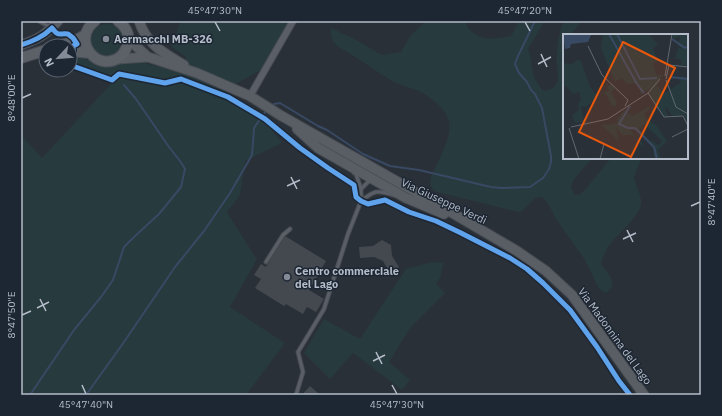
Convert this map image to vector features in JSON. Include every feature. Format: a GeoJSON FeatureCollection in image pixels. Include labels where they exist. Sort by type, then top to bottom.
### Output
{"type":"FeatureCollection","features":[{"type":"Feature","properties":{"kind":"main road"},"geometry":{"type":"LineString","coordinates":[[78,38],[85,29],[95,21]]}},
{"type":"Feature","properties":{"kind":"main road"},"geometry":{"type":"LineString","coordinates":[[139,21],[147,38],[159,49],[197,73]]}},
{"type":"Feature","properties":{"kind":"main road"},"geometry":{"type":"LineString","coordinates":[[85,29],[85,41],[89,53],[99,60],[112,61],[123,54],[127,48],[129,40],[128,33],[123,23]]}},
{"type":"Feature","properties":{"kind":"main road"},"geometry":{"type":"LineString","coordinates":[[21,45],[34,41],[47,33],[55,24]]}},
{"type":"Feature","properties":{"kind":"main road","name":"Via Giuseppe Verdi"},"geometry":{"type":"LineString","coordinates":[[129,40],[148,57]]}},
{"type":"Feature","properties":{"kind":"main road"},"geometry":{"type":"LineString","coordinates":[[78,52],[89,53]]}},
{"type":"Feature","properties":{"kind":"main road"},"geometry":{"type":"LineString","coordinates":[[21,58],[38,53]]}},
{"type":"Feature","properties":{"kind":"main road","name":"Via Giuseppe Verdi"},"geometry":{"type":"LineString","coordinates":[[118,58],[148,57],[197,73],[250,96],[280,115],[489,235]]}},
{"type":"Feature","properties":{"kind":"main road","name":"Via Giuseppe Verdi"},"geometry":{"type":"LineString","coordinates":[[280,115],[318,148],[406,198],[489,235]]}},
{"type":"Feature","properties":{"kind":"main road","name":"Via Giuseppe Verdi"},"geometry":{"type":"LineString","coordinates":[[339,149],[346,157],[370,171],[374,179]]}},
{"type":"Feature","properties":{"kind":"main road","name":"Via Giuseppe Verdi"},"geometry":{"type":"LineString","coordinates":[[374,179],[380,177],[413,191]]}},
{"type":"Feature","properties":{"kind":"main road","name":"Via Madonnina del Lago"},"geometry":{"type":"LineString","coordinates":[[489,235],[517,251],[546,271],[572,295],[644,395]]}},
{"type":"Feature","properties":{"kind":"street"},"geometry":{"type":"LineString","coordinates":[[250,96],[293,21]]}},
{"type":"Feature","properties":{"kind":"lane"},"geometry":{"type":"LineString","coordinates":[[40,21],[55,24]]}},
{"type":"Feature","properties":{"kind":"lane"},"geometry":{"type":"LineString","coordinates":[[296,395],[303,372],[298,352],[324,309],[348,234],[361,201],[361,189],[356,174],[318,148]]}},
{"type":"Feature","properties":{"kind":"lane"},"geometry":{"type":"LineString","coordinates":[[361,189],[369,181],[374,179],[372,192],[361,201]]}},
{"type":"Feature","properties":{"kind":"lane"},"geometry":{"type":"LineString","coordinates":[[372,192],[382,192],[406,198]]}},
{"type":"Feature","properties":{"kind":"lane"},"geometry":{"type":"LineString","coordinates":[[266,262],[282,235],[290,229]]}},
{"type":"Feature","properties":{"kind":"green space"},"geometry":{"type":"Polygon","coordinates":[[[181,21],[288,21],[263,69],[219,93],[267,124],[282,143],[245,161],[240,195],[227,212],[257,259],[230,307],[285,343],[246,395],[21,395],[21,135],[42,158],[111,84],[78,65],[78,56],[101,65],[122,61],[145,63],[180,72],[186,57],[171,46],[181,21]]]}},
{"type":"Feature","properties":{"kind":"green space"},"geometry":{"type":"Polygon","coordinates":[[[426,21],[466,21],[470,30],[479,36],[484,38],[502,38],[511,36],[519,21],[544,21],[528,49],[534,77],[542,90],[548,90],[553,88],[558,80],[558,46],[563,21],[581,21],[572,34],[563,34],[563,159],[592,159],[574,180],[571,188],[575,195],[579,195],[585,190],[610,159],[642,159],[634,177],[640,197],[640,208],[632,221],[611,243],[603,256],[601,264],[609,274],[612,282],[612,286],[606,293],[599,289],[585,260],[556,219],[549,205],[542,197],[535,198],[522,211],[518,212],[434,190],[431,185],[432,174],[449,135],[449,122],[445,112],[433,100],[423,93],[394,82],[339,47],[332,39],[331,28],[382,55],[401,52],[411,35],[426,21]]]}},
{"type":"Feature","properties":{"kind":"green space"},"geometry":{"type":"Polygon","coordinates":[[[104,24],[110,24],[119,28],[123,40],[119,52],[110,56],[104,56],[95,52],[91,43],[91,37],[95,28],[104,24]]]}},
{"type":"Feature","properties":{"kind":"green space"},"geometry":{"type":"Polygon","coordinates":[[[432,262],[443,263],[440,278],[436,284],[445,293],[410,328],[389,362],[410,380],[402,390],[353,353],[330,379],[304,353],[324,319],[360,339],[406,269],[432,262]]]}},
{"type":"Feature","properties":{"kind":"building","name":"Centro commerciale del Lago"},"geometry":{"type":"Polygon","coordinates":[[[285,236],[326,261],[309,290],[324,299],[316,312],[307,307],[303,314],[286,304],[284,306],[255,288],[261,279],[254,275],[261,264],[266,267],[285,236]]]}},
{"type":"Feature","properties":{"kind":"building"},"geometry":{"type":"Polygon","coordinates":[[[382,240],[391,245],[392,256],[399,267],[390,273],[383,261],[374,257],[360,258],[359,247],[373,246],[382,240]]]}},
{"type":"Feature","properties":{"kind":"building"},"geometry":{"type":"Polygon","coordinates":[[[310,386],[320,395],[302,395],[310,386]]]}},
{"type":"Feature","properties":{"kind":"waterway"},"geometry":{"type":"LineString","coordinates":[[274,104],[280,103],[327,130],[363,154],[390,166],[419,170],[491,187],[530,187],[543,178],[549,169],[551,162],[542,108],[535,94],[519,73],[515,64],[535,21]]}},
{"type":"Feature","properties":{"kind":"waterway"},"geometry":{"type":"LineString","coordinates":[[30,395],[74,330],[113,280],[124,247],[159,214],[181,187],[185,169],[136,99],[124,85]]}},
{"type":"Feature","properties":{"kind":"waterway"},"geometry":{"type":"LineString","coordinates":[[86,395],[175,267],[204,231],[230,193],[252,155],[254,128],[265,112]]}},
{"type":"Feature","properties":{"kind":"cycle path"},"geometry":{"type":"LineString","coordinates":[[38,38],[52,28],[58,34],[68,34],[73,38]]}},
{"type":"Feature","properties":{"kind":"cycle path"},"geometry":{"type":"LineString","coordinates":[[21,45],[38,38]]}},
{"type":"Feature","properties":{"kind":"cycle path"},"geometry":{"type":"LineString","coordinates":[[78,68],[112,80],[119,74],[165,83],[181,79],[228,97],[265,119],[300,148],[354,185],[356,197],[361,201],[368,204],[385,200],[409,212],[436,221],[510,258],[527,269],[570,310],[630,395]]}},
{"type":"Feature","properties":{"kind":"place","name":"Aermacchi MB-326"},"geometry":{"type":"Point","coordinates":[106,39]}},
{"type":"Feature","properties":{"kind":"place","name":"Centro commerciale del Lago"},"geometry":{"type":"Point","coordinates":[287,277]}}]}
